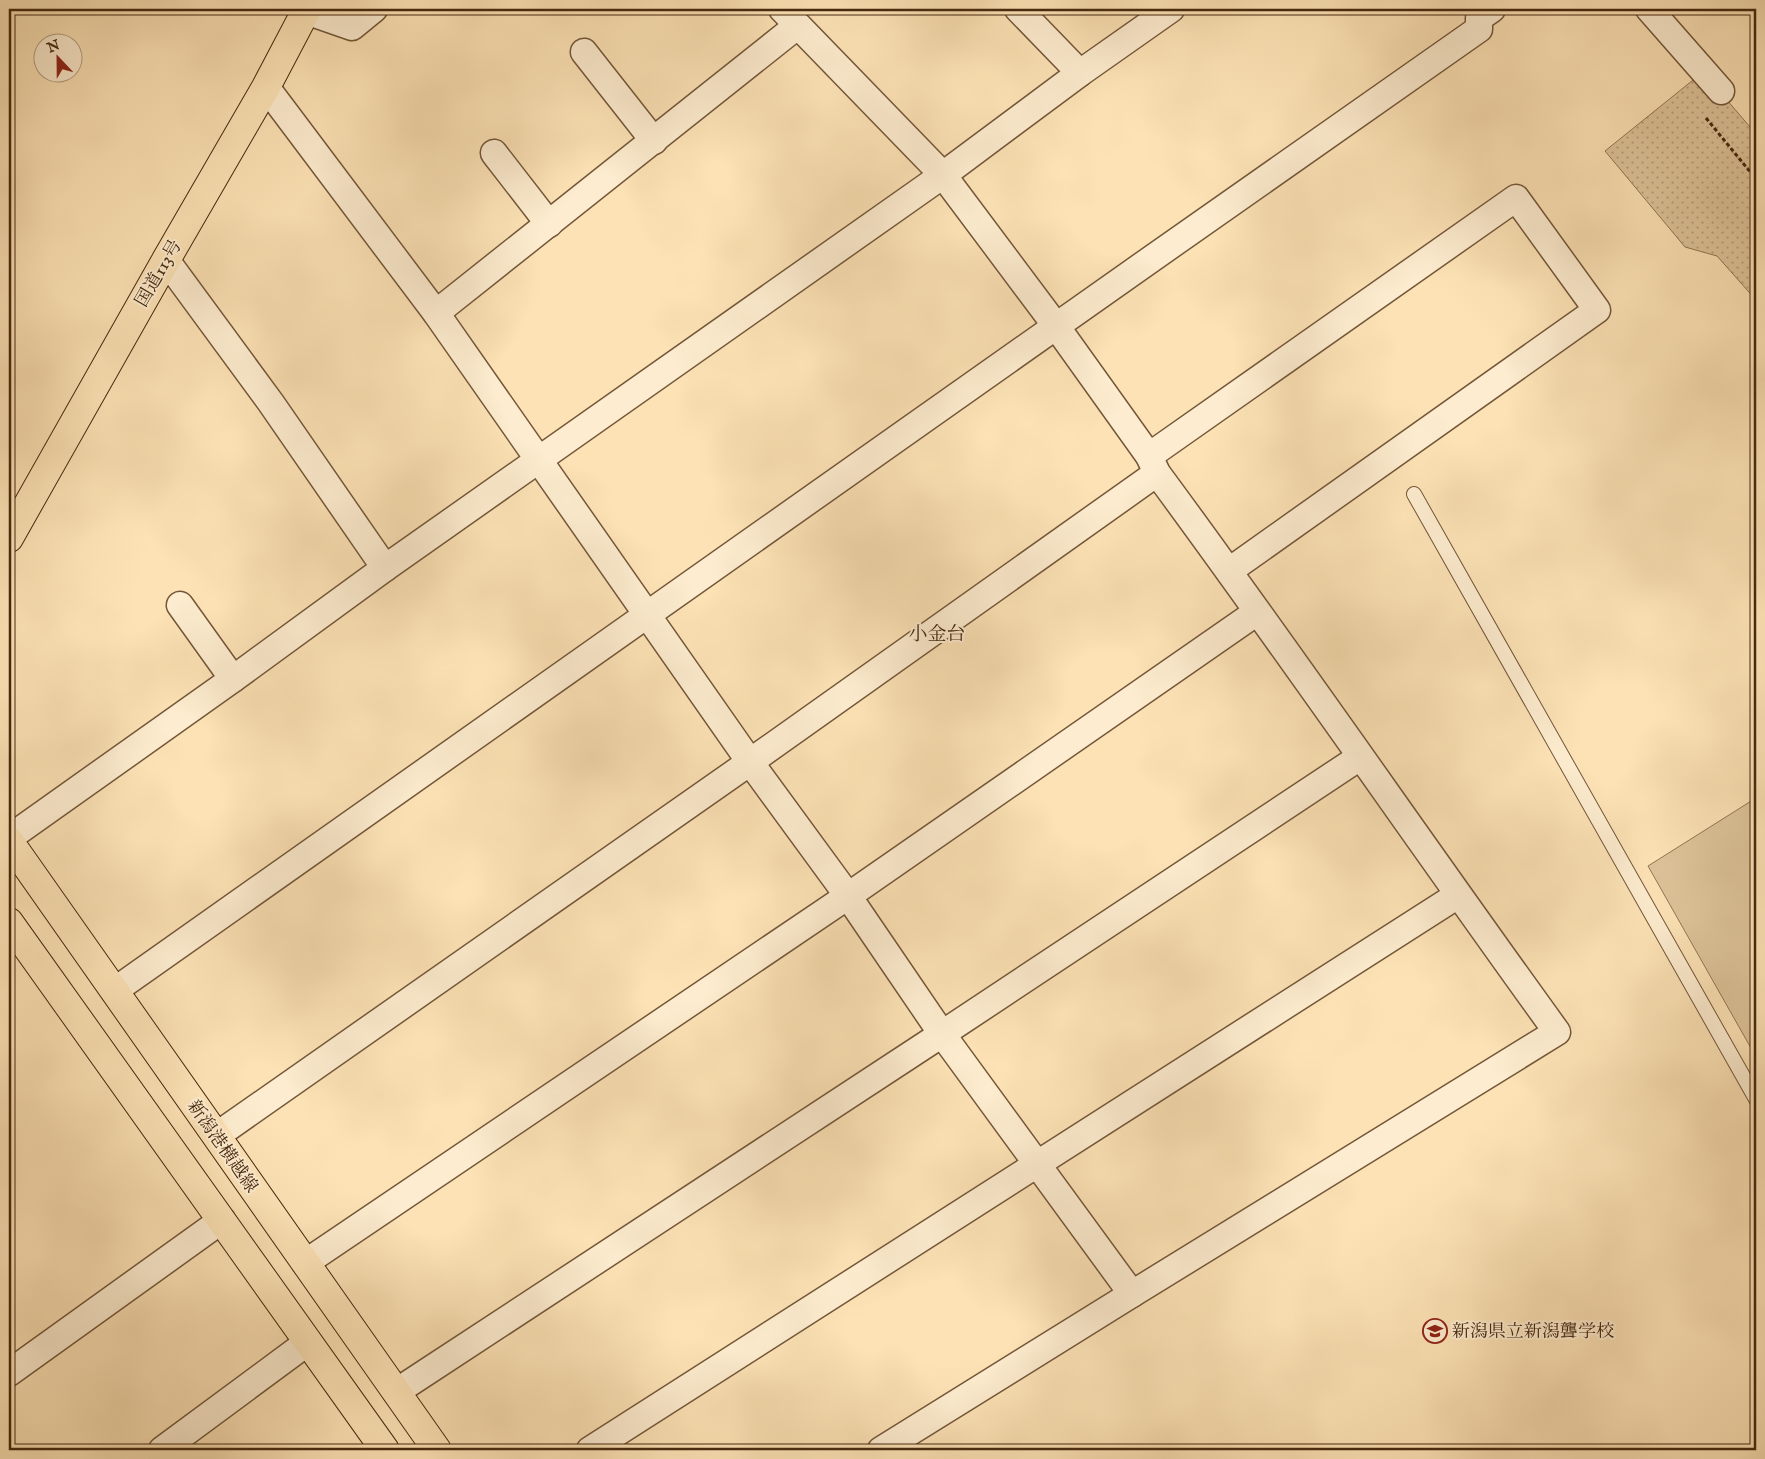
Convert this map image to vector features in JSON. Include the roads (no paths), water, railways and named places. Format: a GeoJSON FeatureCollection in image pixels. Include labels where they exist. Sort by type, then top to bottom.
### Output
{"type":"FeatureCollection","features":[{"type":"Feature","properties":{"kind":"main road","name":"国道113号"},"geometry":{"type":"LineString","coordinates":[[9,538],[266,87],[307,10]]}},
{"type":"Feature","properties":{"kind":"main road","name":"新潟港横越線"},"geometry":{"type":"LineString","coordinates":[[9,839],[437,1450]]}},
{"type":"Feature","properties":{"kind":"main road"},"geometry":{"type":"LineString","coordinates":[[9,922],[385,1450]]}},
{"type":"Feature","properties":{"kind":"street"},"geometry":{"type":"LineString","coordinates":[[307,10],[352,27],[374,9]]}},
{"type":"Feature","properties":{"kind":"street"},"geometry":{"type":"LineString","coordinates":[[1018,9],[1080,73]]}},
{"type":"Feature","properties":{"kind":"street"},"geometry":{"type":"LineString","coordinates":[[9,839],[386,568],[943,175],[1080,73],[1171,9]]}},
{"type":"Feature","properties":{"kind":"street"},"geometry":{"type":"LineString","coordinates":[[1649,9],[1720,91]]}},
{"type":"Feature","properties":{"kind":"street"},"geometry":{"type":"LineString","coordinates":[[114,991],[648,617],[1056,326],[1479,29],[1480,12]]}},
{"type":"Feature","properties":{"kind":"street"},"geometry":{"type":"LineString","coordinates":[[436,313],[654,141],[790,17],[943,175],[1056,326],[1257,612],[1557,1032],[881,1450]]}},
{"type":"Feature","properties":{"kind":"street"},"geometry":{"type":"LineString","coordinates":[[584,52],[654,141]]}},
{"type":"Feature","properties":{"kind":"street"},"geometry":{"type":"LineString","coordinates":[[266,87],[436,313],[750,762],[848,896],[942,1034],[1132,1294]]}},
{"type":"Feature","properties":{"kind":"street"},"geometry":{"type":"LineString","coordinates":[[494,153],[549,224]]}},
{"type":"Feature","properties":{"kind":"street"},"geometry":{"type":"LineString","coordinates":[[216,1136],[750,762],[1516,198],[1597,310],[1229,571]]}},
{"type":"Feature","properties":{"kind":"street"},"geometry":{"type":"LineString","coordinates":[[166,260],[271,403],[386,568]]}},
{"type":"Feature","properties":{"kind":"street"},"geometry":{"type":"LineString","coordinates":[[180,605],[233,679]]}},
{"type":"Feature","properties":{"kind":"street"},"geometry":{"type":"LineString","coordinates":[[306,1263],[848,896],[1257,612]]}},
{"type":"Feature","properties":{"kind":"street"},"geometry":{"type":"LineString","coordinates":[[396,1392],[1360,757]]}},
{"type":"Feature","properties":{"kind":"street"},"geometry":{"type":"LineString","coordinates":[[590,1450],[1458,895]]}},
{"type":"Feature","properties":{"kind":"street"},"geometry":{"type":"LineString","coordinates":[[9,1373],[222,1220]]}},
{"type":"Feature","properties":{"kind":"street"},"geometry":{"type":"LineString","coordinates":[[162,1450],[308,1342]]}},
{"type":"Feature","properties":{"kind":"lane"},"geometry":{"type":"LineString","coordinates":[[1414,494],[1756,1099]]}},
{"type":"Feature","properties":{"kind":"place","name":"新潟県立新潟聾学校"},"geometry":{"type":"Point","coordinates":[1435,1331]}},
{"type":"Feature","properties":{"kind":"district","name":"小金台"},"geometry":{"type":"Point","coordinates":[937,633]}}]}
